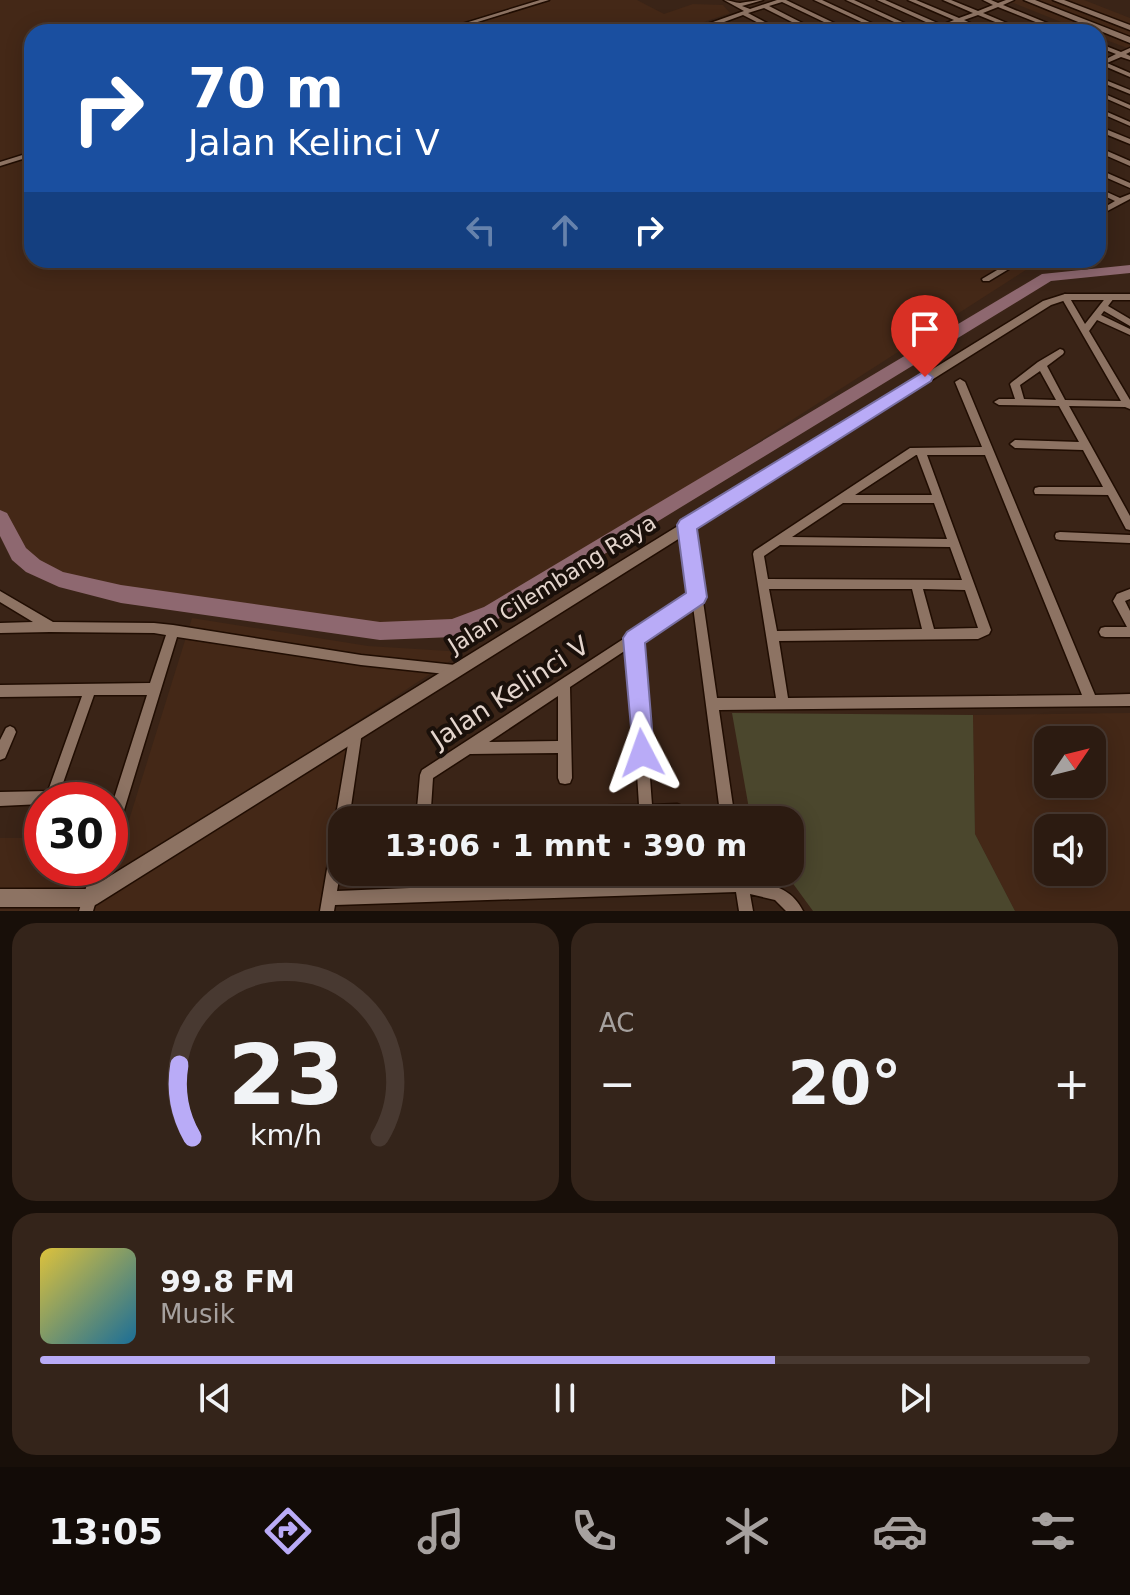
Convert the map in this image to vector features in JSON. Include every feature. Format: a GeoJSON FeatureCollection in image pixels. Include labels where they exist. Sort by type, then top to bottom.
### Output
{"type":"FeatureCollection","features":[{"type":"Feature","properties":{"kind":"main road"},"geometry":{"type":"LineString","coordinates":[[1028,0],[1089,24]]}},
{"type":"Feature","properties":{"kind":"main road"},"geometry":{"type":"LineString","coordinates":[[1057,0],[1130,28]]}},
{"type":"Feature","properties":{"kind":"main road"},"geometry":{"type":"LineString","coordinates":[[1106,31],[1130,40]]}},
{"type":"Feature","properties":{"kind":"street"},"geometry":{"type":"LineString","coordinates":[[466,24],[546,0]]}},
{"type":"Feature","properties":{"kind":"street"},"geometry":{"type":"LineString","coordinates":[[727,0],[767,24]]}},
{"type":"Feature","properties":{"kind":"street"},"geometry":{"type":"LineString","coordinates":[[737,5],[782,0],[831,23],[852,16]]}},
{"type":"Feature","properties":{"kind":"street"},"geometry":{"type":"LineString","coordinates":[[817,0],[870,24]]}},
{"type":"Feature","properties":{"kind":"street"},"geometry":{"type":"LineString","coordinates":[[849,0],[903,24]]}},
{"type":"Feature","properties":{"kind":"street"},"geometry":{"type":"LineString","coordinates":[[880,0],[935,24]]}},
{"type":"Feature","properties":{"kind":"street"},"geometry":{"type":"LineString","coordinates":[[911,0],[968,24]]}},
{"type":"Feature","properties":{"kind":"street"},"geometry":{"type":"LineString","coordinates":[[946,0],[1005,24]]}},
{"type":"Feature","properties":{"kind":"street"},"geometry":{"type":"LineString","coordinates":[[986,0],[1046,24]]}},
{"type":"Feature","properties":{"kind":"street"},"geometry":{"type":"LineString","coordinates":[[949,24],[1011,0]]}},
{"type":"Feature","properties":{"kind":"street"},"geometry":{"type":"LineString","coordinates":[[711,24],[762,3]]}},
{"type":"Feature","properties":{"kind":"street"},"geometry":{"type":"LineString","coordinates":[[762,3],[802,24]]}},
{"type":"Feature","properties":{"kind":"street"},"geometry":{"type":"LineString","coordinates":[[719,21],[725,24]]}},
{"type":"Feature","properties":{"kind":"street"},"geometry":{"type":"LineString","coordinates":[[1106,48],[1130,58]]}},
{"type":"Feature","properties":{"kind":"street"},"geometry":{"type":"LineString","coordinates":[[1106,60],[1130,50]]}},
{"type":"Feature","properties":{"kind":"street"},"geometry":{"type":"LineString","coordinates":[[1106,66],[1130,75]]}},
{"type":"Feature","properties":{"kind":"street"},"geometry":{"type":"LineString","coordinates":[[1106,82],[1130,92]]}},
{"type":"Feature","properties":{"kind":"street"},"geometry":{"type":"LineString","coordinates":[[1106,96],[1130,107]]}},
{"type":"Feature","properties":{"kind":"street"},"geometry":{"type":"LineString","coordinates":[[1106,114],[1130,124]]}},
{"type":"Feature","properties":{"kind":"street"},"geometry":{"type":"LineString","coordinates":[[1106,132],[1130,142]]}},
{"type":"Feature","properties":{"kind":"street"},"geometry":{"type":"LineString","coordinates":[[1106,153],[1130,164]]}},
{"type":"Feature","properties":{"kind":"street"},"geometry":{"type":"LineString","coordinates":[[0,164],[24,156]]}},
{"type":"Feature","properties":{"kind":"street"},"geometry":{"type":"LineString","coordinates":[[1106,175],[1130,186]]}},
{"type":"Feature","properties":{"kind":"street"},"geometry":{"type":"LineString","coordinates":[[1106,194],[1120,201]]}},
{"type":"Feature","properties":{"kind":"street"},"geometry":{"type":"LineString","coordinates":[[1106,209],[1130,196]]}},
{"type":"Feature","properties":{"kind":"street"},"geometry":{"type":"LineString","coordinates":[[986,279],[1006,268]]}},
{"type":"Feature","properties":{"kind":"street"},"geometry":{"type":"LineString","coordinates":[[1065,297],[1129,406]]}},
{"type":"Feature","properties":{"kind":"street","name":"Jalan Cilembang Raya"},"geometry":{"type":"LineString","coordinates":[[88,904],[356,732],[1035,310],[1065,297],[1107,302],[1130,297]]}},
{"type":"Feature","properties":{"kind":"street"},"geometry":{"type":"LineString","coordinates":[[1085,330],[1107,302],[1130,323]]}},
{"type":"Feature","properties":{"kind":"street"},"geometry":{"type":"LineString","coordinates":[[1096,316],[1130,332]]}},
{"type":"Feature","properties":{"kind":"street"},"geometry":{"type":"LineString","coordinates":[[1021,403],[1015,384],[1060,352]]}},
{"type":"Feature","properties":{"kind":"street"},"geometry":{"type":"LineString","coordinates":[[1041,364],[1130,526]]}},
{"type":"Feature","properties":{"kind":"street"},"geometry":{"type":"LineString","coordinates":[[960,382],[1091,701]]}},
{"type":"Feature","properties":{"kind":"street"},"geometry":{"type":"LineString","coordinates":[[999,402],[1129,406]]}},
{"type":"Feature","properties":{"kind":"street"},"geometry":{"type":"LineString","coordinates":[[1015,444],[1087,446]]}},
{"type":"Feature","properties":{"kind":"street"},"geometry":{"type":"LineString","coordinates":[[783,703],[758,554],[914,451],[988,451]]}},
{"type":"Feature","properties":{"kind":"street"},"geometry":{"type":"LineString","coordinates":[[771,636],[978,634],[985,630],[921,451]]}},
{"type":"Feature","properties":{"kind":"street"},"geometry":{"type":"LineString","coordinates":[[1039,491],[1111,491]]}},
{"type":"Feature","properties":{"kind":"street"},"geometry":{"type":"LineString","coordinates":[[840,499],[938,499]]}},
{"type":"Feature","properties":{"kind":"street"},"geometry":{"type":"LineString","coordinates":[[687,525],[726,806]]}},
{"type":"Feature","properties":{"kind":"street"},"geometry":{"type":"LineString","coordinates":[[1060,536],[1130,539]]}},
{"type":"Feature","properties":{"kind":"street"},"geometry":{"type":"LineString","coordinates":[[775,541],[954,543]]}},
{"type":"Feature","properties":{"kind":"street"},"geometry":{"type":"LineString","coordinates":[[762,584],[969,585]]}},
{"type":"Feature","properties":{"kind":"street"},"geometry":{"type":"LineString","coordinates":[[916,585],[929,634]]}},
{"type":"Feature","properties":{"kind":"street"},"geometry":{"type":"LineString","coordinates":[[1130,594],[1119,601],[1130,623]]}},
{"type":"Feature","properties":{"kind":"street"},"geometry":{"type":"LineString","coordinates":[[0,596],[51,627]]}},
{"type":"Feature","properties":{"kind":"street","name":"Jalan Kelinci V"},"geometry":{"type":"LineString","coordinates":[[424,806],[427,775],[697,597]]}},
{"type":"Feature","properties":{"kind":"street"},"geometry":{"type":"LineString","coordinates":[[0,628],[173,630],[361,660],[455,670]]}},
{"type":"Feature","properties":{"kind":"street"},"geometry":{"type":"LineString","coordinates":[[126,782],[173,630]]}},
{"type":"Feature","properties":{"kind":"street"},"geometry":{"type":"LineString","coordinates":[[1105,632],[1130,632]]}},
{"type":"Feature","properties":{"kind":"street"},"geometry":{"type":"LineString","coordinates":[[634,638],[646,806]]}},
{"type":"Feature","properties":{"kind":"street"},"geometry":{"type":"LineString","coordinates":[[564,684],[565,778]]}},
{"type":"Feature","properties":{"kind":"street"},"geometry":{"type":"LineString","coordinates":[[0,799],[52,797],[90,689]]}},
{"type":"Feature","properties":{"kind":"street"},"geometry":{"type":"LineString","coordinates":[[0,691],[154,689]]}},
{"type":"Feature","properties":{"kind":"street"},"geometry":{"type":"LineString","coordinates":[[711,704],[1130,700]]}},
{"type":"Feature","properties":{"kind":"street"},"geometry":{"type":"LineString","coordinates":[[0,754],[10,732]]}},
{"type":"Feature","properties":{"kind":"street"},"geometry":{"type":"LineString","coordinates":[[356,732],[328,904],[416,893],[568,886]]}},
{"type":"Feature","properties":{"kind":"street"},"geometry":{"type":"LineString","coordinates":[[467,748],[565,747]]}},
{"type":"Feature","properties":{"kind":"street"},"geometry":{"type":"LineString","coordinates":[[416,893],[417,886]]}},
{"type":"Feature","properties":{"kind":"street"},"geometry":{"type":"LineString","coordinates":[[742,886],[746,911]]}},
{"type":"Feature","properties":{"kind":"street"},"geometry":{"type":"LineString","coordinates":[[760,886],[779,894],[796,911]]}},
{"type":"Feature","properties":{"kind":"street"},"geometry":{"type":"LineString","coordinates":[[0,898],[88,904]]}},
{"type":"Feature","properties":{"kind":"shaded area"},"geometry":{"type":"Polygon","coordinates":[[[0,0],[637,0],[664,14],[693,4],[723,5],[730,13],[698,24],[24,24],[24,268],[1029,268],[491,613],[453,628],[380,631],[59,579],[33,566],[10,540],[0,517],[0,0]]]}},
{"type":"Feature","properties":{"kind":"shaded area"},"geometry":{"type":"Polygon","coordinates":[[[1006,0],[1084,0],[1130,18],[1130,49],[1106,40],[1106,24],[1066,24],[1006,0]]]}},
{"type":"Feature","properties":{"kind":"shaded area"},"geometry":{"type":"Polygon","coordinates":[[[192,618],[368,646],[464,652],[336,735],[349,757],[338,806],[328,806],[328,854],[321,911],[0,911],[0,838],[24,838],[24,886],[128,886],[128,823],[192,618]]]}},
{"type":"Feature","properties":{"kind":"shaded area"},"geometry":{"type":"Polygon","coordinates":[[[732,713],[973,715],[975,834],[1015,911],[813,911],[795,886],[804,886],[804,806],[749,806],[732,713]]]}},
{"type":"Feature","properties":{"kind":"shaded area"},"geometry":{"type":"Polygon","coordinates":[[[1130,713],[1130,911],[1015,911],[975,834],[973,715],[1130,713]]]}},
{"type":"Feature","properties":{"kind":"waterway"},"geometry":{"type":"LineString","coordinates":[[0,518],[19,554],[33,566],[59,579],[121,594],[380,631],[453,628],[491,613],[1047,277],[1130,269]]}},
{"type":"Feature","properties":{"kind":"route"},"geometry":{"type":"LineString","coordinates":[[642,753],[634,638],[697,597],[687,525],[925,377]]}}]}
